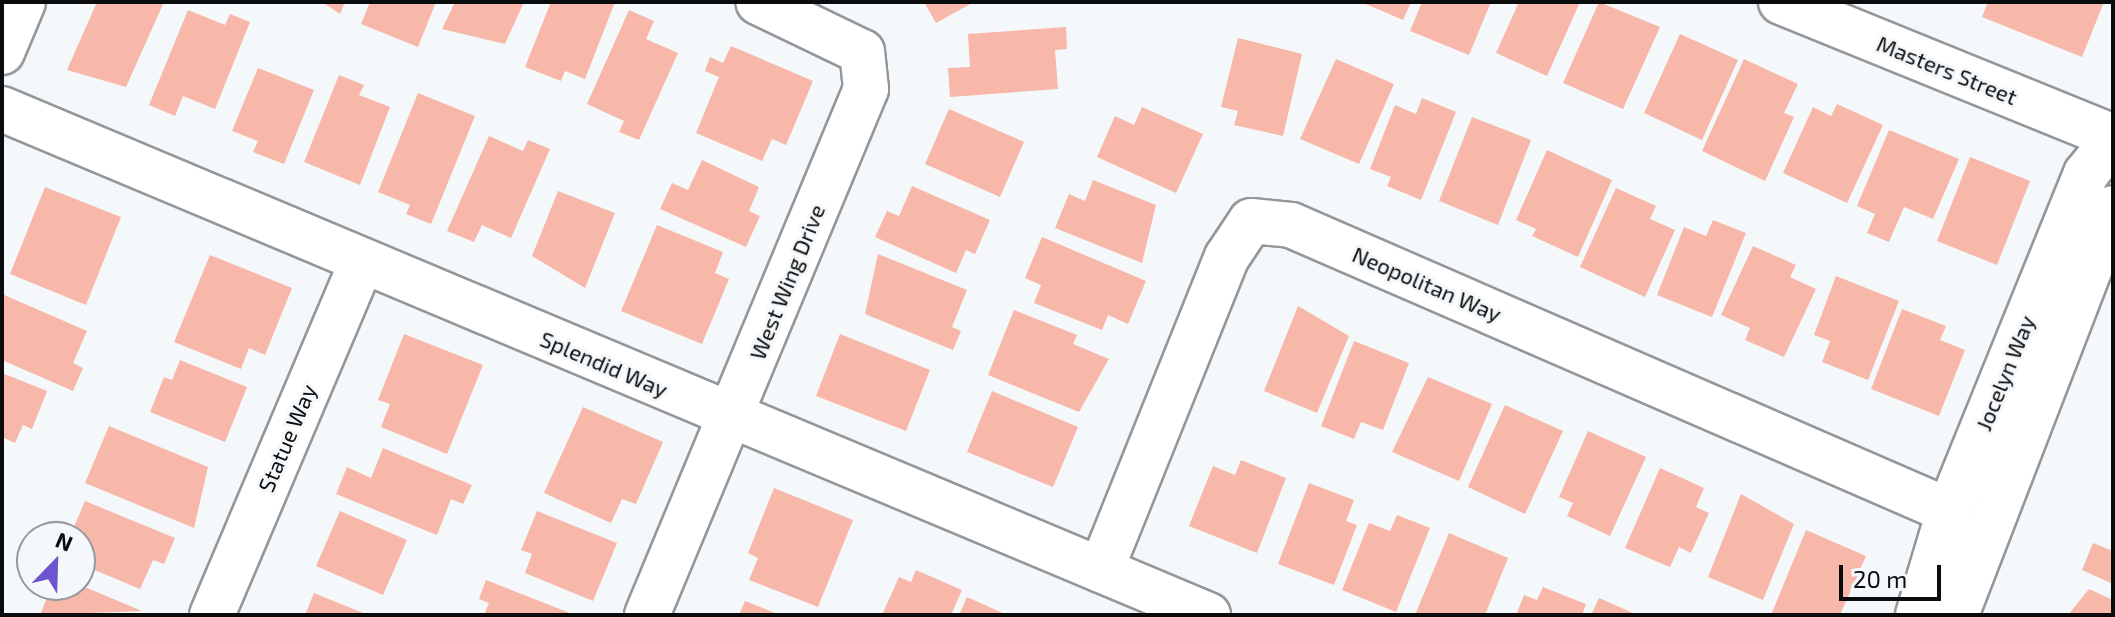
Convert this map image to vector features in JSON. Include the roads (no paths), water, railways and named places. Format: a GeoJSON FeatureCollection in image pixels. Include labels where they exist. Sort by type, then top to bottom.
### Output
{"type":"FeatureCollection","features":[{"type":"Feature","properties":{"kind":"street"},"geometry":{"type":"LineString","coordinates":[[2,52],[23,2]]}},
{"type":"Feature","properties":{"kind":"street","name":"West Wing Drive"},"geometry":{"type":"LineString","coordinates":[[647,615],[866,89],[862,52],[758,2]]}},
{"type":"Feature","properties":{"kind":"street","name":"Masters Street"},"geometry":{"type":"LineString","coordinates":[[1781,2],[2113,139]]}},
{"type":"Feature","properties":{"kind":"street","name":"Splendid Way"},"geometry":{"type":"LineString","coordinates":[[2,109],[1208,615]]}},
{"type":"Feature","properties":{"kind":"street","name":"Jocelyn Way"},"geometry":{"type":"LineString","coordinates":[[1918,615],[1949,511],[2086,174],[2113,139]]}},
{"type":"Feature","properties":{"kind":"street","name":"Jocelyn Way"},"geometry":{"type":"LineString","coordinates":[[1956,615],[2113,208]]}},
{"type":"Feature","properties":{"kind":"street","name":"Neopolitan Way"},"geometry":{"type":"LineString","coordinates":[[1101,570],[1227,257],[1251,221],[1291,225],[1949,511]]}},
{"type":"Feature","properties":{"kind":"street","name":"Statue Way"},"geometry":{"type":"LineString","coordinates":[[212,615],[362,261]]}}]}
